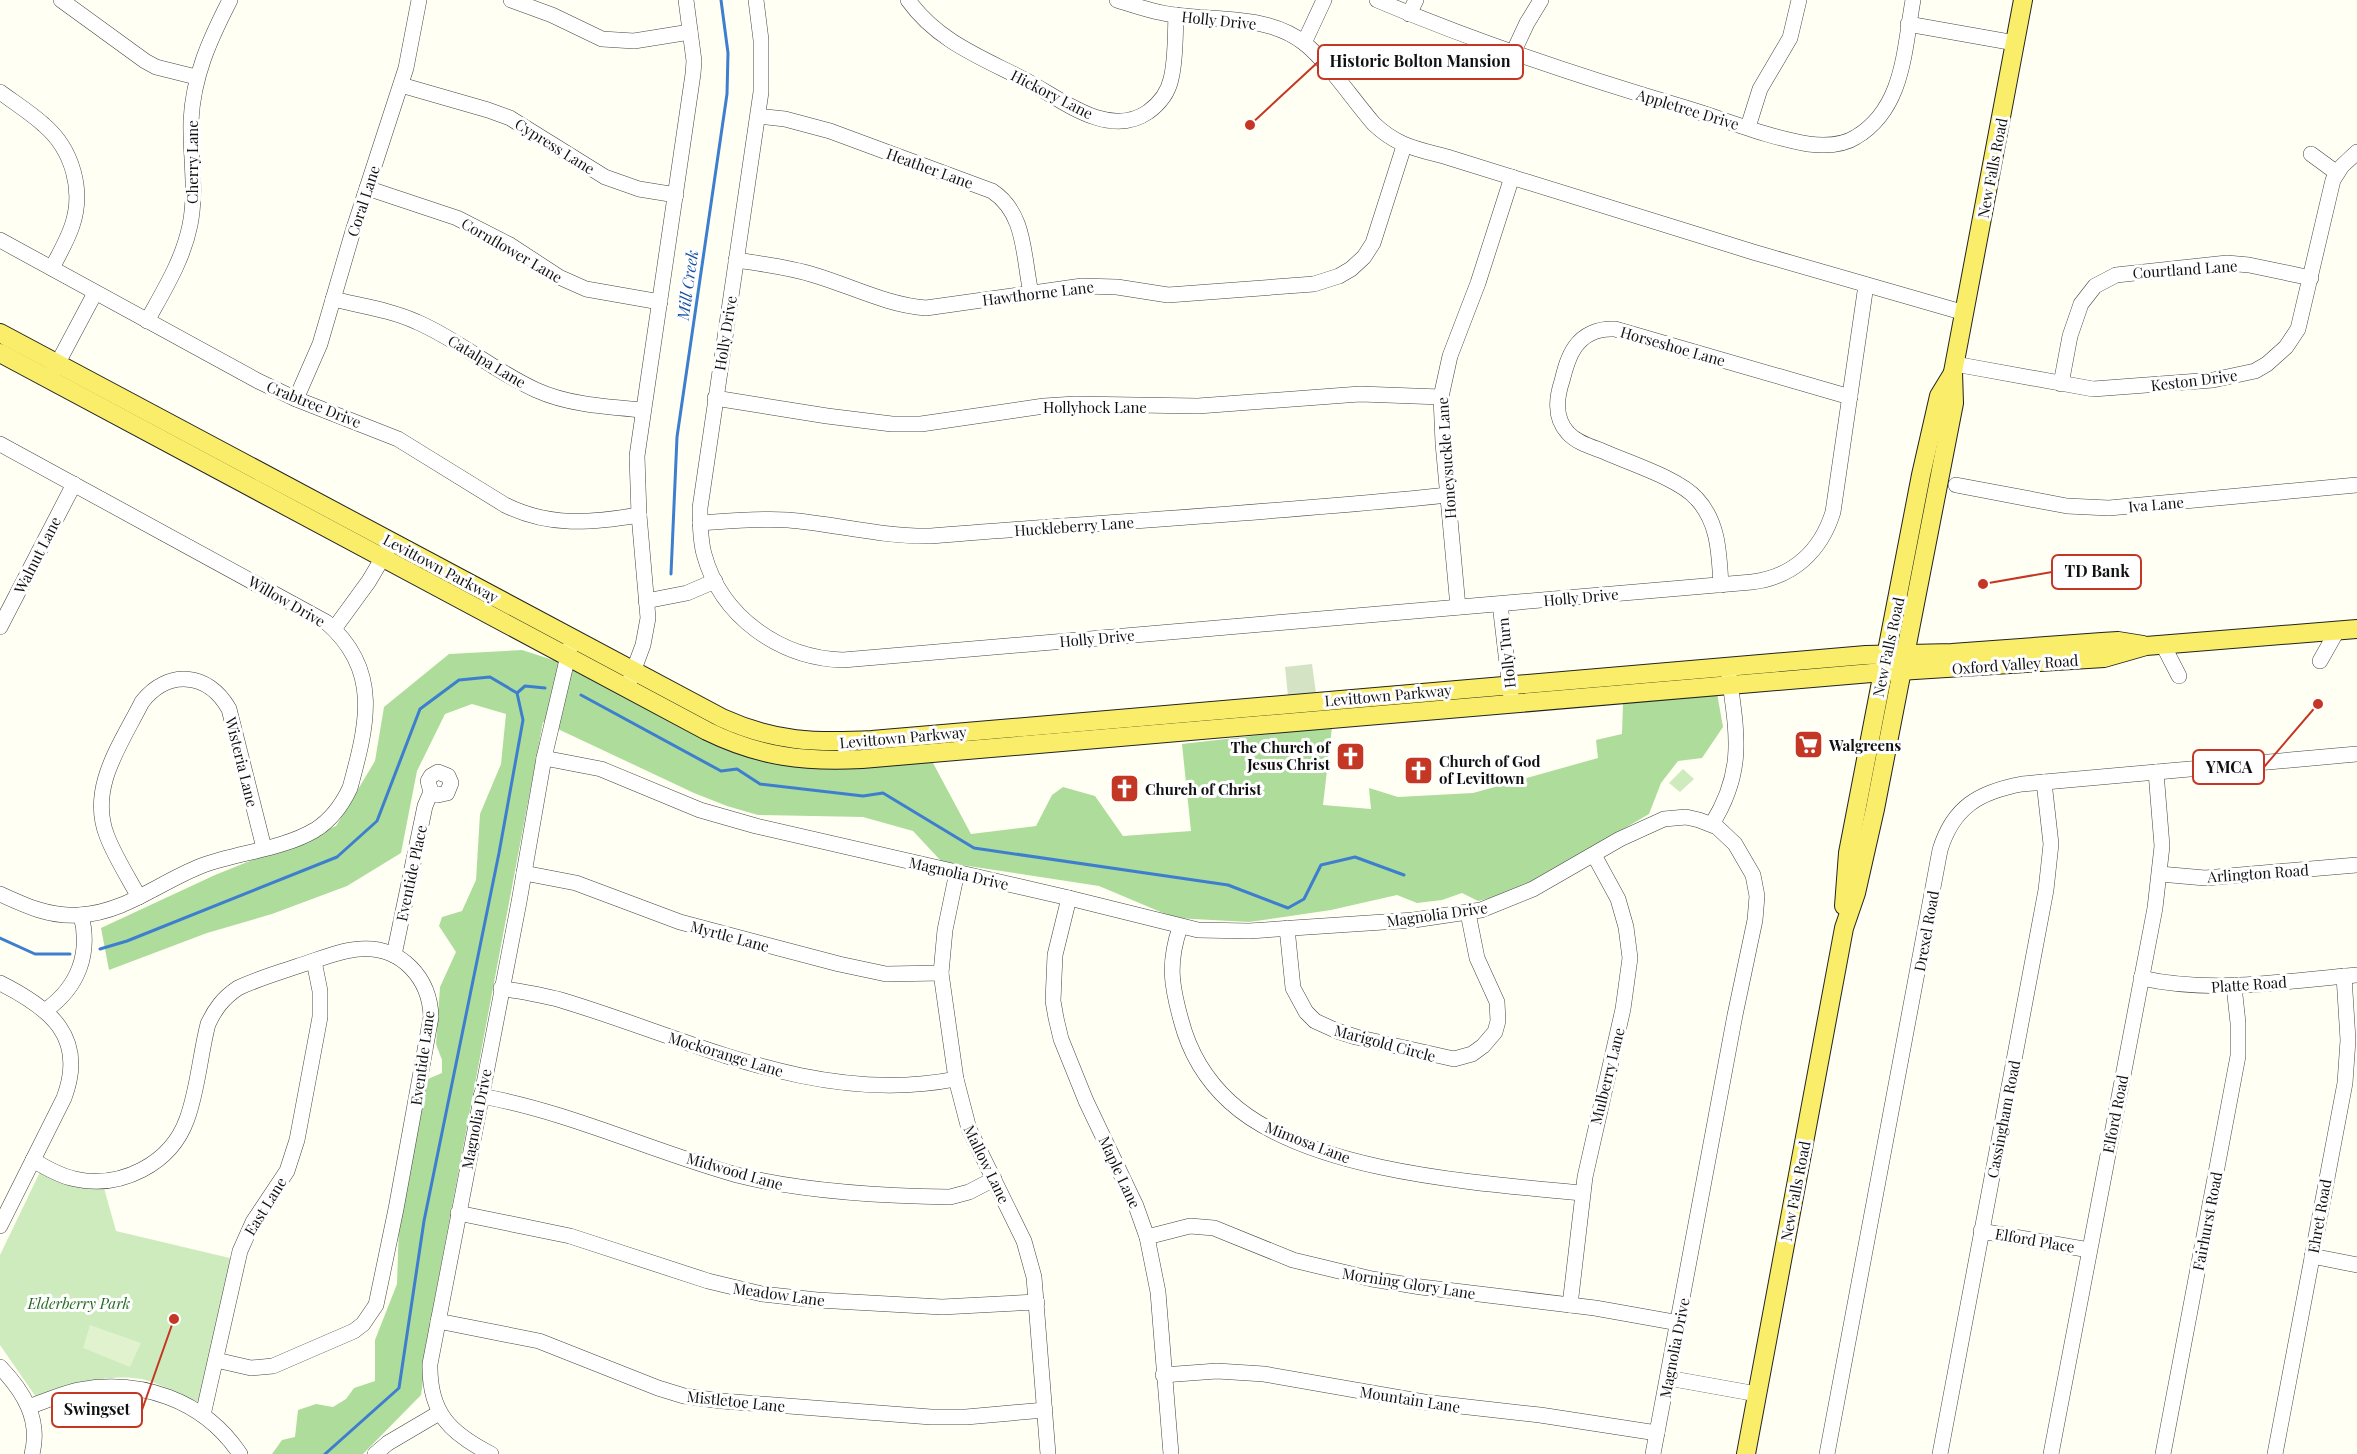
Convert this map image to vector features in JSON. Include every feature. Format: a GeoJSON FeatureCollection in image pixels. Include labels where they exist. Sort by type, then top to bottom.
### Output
{"type":"FeatureCollection","features":[{"type":"Feature","properties":{"kind":"main road","name":"New Falls Road"},"geometry":{"type":"LineString","coordinates":[[1746,1454],[1844,928],[1848,853],[1954,403],[1954,368],[2023,0]]}},
{"type":"Feature","properties":{"kind":"main road","name":"Levittown Parkway"},"geometry":{"type":"LineString","coordinates":[[0,333],[744,728],[785,740],[810,742],[872,740],[1728,666],[1893,663]]}},
{"type":"Feature","properties":{"kind":"main road","name":"Levittown Parkway"},"geometry":{"type":"LineString","coordinates":[[0,353],[707,731],[739,745],[775,756],[828,761],[1730,685],[1893,663]]}},
{"type":"Feature","properties":{"kind":"main road","name":"Oxford Valley Road"},"geometry":{"type":"LineString","coordinates":[[1893,663],[2110,641],[2155,645],[2357,629]]}},
{"type":"Feature","properties":{"kind":"street"},"geometry":{"type":"LineString","coordinates":[[61,0],[82,6],[145,61],[156,67],[196,77]]}},
{"type":"Feature","properties":{"kind":"street","name":"Cherry Lane"},"geometry":{"type":"LineString","coordinates":[[147,321],[178,264],[189,226],[194,198],[191,123],[196,77],[207,45],[230,0]]}},
{"type":"Feature","properties":{"kind":"street","name":"Coral Lane"},"geometry":{"type":"LineString","coordinates":[[296,399],[320,344],[401,85],[419,0]]}},
{"type":"Feature","properties":{"kind":"street"},"geometry":{"type":"LineString","coordinates":[[627,688],[646,633],[638,456],[693,75],[694,61],[686,0]]}},
{"type":"Feature","properties":{"kind":"street","name":"Holly Drive"},"geometry":{"type":"LineString","coordinates":[[756,0],[762,65],[758,117],[715,398],[700,508],[700,524],[704,556],[715,581],[743,620],[762,635],[817,658],[834,660],[1722,585],[1762,581],[1791,571],[1804,561],[1823,537],[1833,512],[1866,285]]}},
{"type":"Feature","properties":{"kind":"street","name":"Hickory Lane"},"geometry":{"type":"LineString","coordinates":[[908,0],[926,22],[951,42],[1078,109],[1113,122],[1135,120],[1157,106],[1163,98],[1172,79],[1176,15]]}},
{"type":"Feature","properties":{"kind":"street","name":"Holly Drive"},"geometry":{"type":"LineString","coordinates":[[1117,0],[1143,9],[1176,15],[1246,21],[1288,32],[1304,43],[1385,135],[1404,146],[1965,314]]}},
{"type":"Feature","properties":{"kind":"street"},"geometry":{"type":"LineString","coordinates":[[1304,43],[1324,0]]}},
{"type":"Feature","properties":{"kind":"street","name":"Appletree Drive"},"geometry":{"type":"LineString","coordinates":[[1377,0],[1413,7],[1513,53],[1595,81],[1807,144],[1833,145],[1855,138],[1879,120],[1893,98],[1913,0]]}},
{"type":"Feature","properties":{"kind":"street"},"geometry":{"type":"LineString","coordinates":[[1513,53],[1541,0]]}},
{"type":"Feature","properties":{"kind":"street"},"geometry":{"type":"LineString","coordinates":[[1748,127],[1760,89],[1790,38],[1799,0]]}},
{"type":"Feature","properties":{"kind":"street"},"geometry":{"type":"LineString","coordinates":[[521,2],[592,35],[610,40],[634,41],[690,32]]}},
{"type":"Feature","properties":{"kind":"street"},"geometry":{"type":"LineString","coordinates":[[1908,24],[2015,43]]}},
{"type":"Feature","properties":{"kind":"street","name":"Cypress Lane"},"geometry":{"type":"LineString","coordinates":[[401,85],[510,118],[605,177],[639,189],[676,195]]}},
{"type":"Feature","properties":{"kind":"street"},"geometry":{"type":"LineString","coordinates":[[0,92],[45,126],[65,150],[72,168],[77,193],[76,212],[68,236],[52,268]]}},
{"type":"Feature","properties":{"kind":"street","name":"Heather Lane"},"geometry":{"type":"LineString","coordinates":[[758,117],[785,119],[830,131],[992,191],[1010,206],[1016,218],[1031,293]]}},
{"type":"Feature","properties":{"kind":"street","name":"Hawthorne Lane"},"geometry":{"type":"LineString","coordinates":[[736,260],[770,264],[814,275],[912,307],[926,308],[1101,285],[1168,295],[1211,294],[1308,285],[1339,276],[1359,263],[1373,243],[1404,146]]}},
{"type":"Feature","properties":{"kind":"street","name":"Keston Drive"},"geometry":{"type":"LineString","coordinates":[[1954,368],[2110,389],[2213,380],[2255,371],[2277,357],[2294,336],[2303,312],[2327,201],[2337,172],[2357,152]]}},
{"type":"Feature","properties":{"kind":"street"},"geometry":{"type":"LineString","coordinates":[[2311,154],[2337,172]]}},
{"type":"Feature","properties":{"kind":"street","name":"Honeysuckle Lane"},"geometry":{"type":"LineString","coordinates":[[1458,607],[1441,397],[1450,356],[1478,283],[1512,177]]}},
{"type":"Feature","properties":{"kind":"street","name":"Cornflower Lane"},"geometry":{"type":"LineString","coordinates":[[367,188],[457,218],[510,245],[559,277],[586,289],[660,302]]}},
{"type":"Feature","properties":{"kind":"street","name":"Crabtree Drive"},"geometry":{"type":"LineString","coordinates":[[0,240],[258,381],[296,399],[398,439],[505,505],[524,514],[557,522],[593,521],[639,515]]}},
{"type":"Feature","properties":{"kind":"street","name":"Courtland Lane"},"geometry":{"type":"LineString","coordinates":[[2061,384],[2070,336],[2081,304],[2095,286],[2116,275],[2227,263],[2249,265],[2311,278]]}},
{"type":"Feature","properties":{"kind":"street"},"geometry":{"type":"LineString","coordinates":[[49,380],[95,292]]}},
{"type":"Feature","properties":{"kind":"street","name":"Catalpa Lane"},"geometry":{"type":"LineString","coordinates":[[333,299],[415,321],[451,338],[523,384],[556,398],[643,410]]}},
{"type":"Feature","properties":{"kind":"street","name":"Horseshoe Lane"},"geometry":{"type":"LineString","coordinates":[[1722,585],[1714,526],[1695,496],[1676,483],[1585,444],[1567,432],[1561,422],[1557,401],[1568,362],[1577,345],[1594,332],[1605,328],[1615,329],[1850,397]]}},
{"type":"Feature","properties":{"kind":"street","name":"Hollyhock Lane"},"geometry":{"type":"LineString","coordinates":[[715,398],[827,416],[892,424],[911,424],[1075,404],[1198,406],[1360,394],[1441,397]]}},
{"type":"Feature","properties":{"kind":"street","name":"Willow Drive"},"geometry":{"type":"LineString","coordinates":[[0,444],[317,615],[334,629],[352,651],[366,694],[363,730],[350,788],[337,810],[318,828],[295,839],[200,866],[107,911],[81,915],[43,912],[0,894]]}},
{"type":"Feature","properties":{"kind":"street","name":"Walnut Lane"},"geometry":{"type":"LineString","coordinates":[[0,627],[74,484]]}},
{"type":"Feature","properties":{"kind":"street","name":"Iva Lane"},"geometry":{"type":"LineString","coordinates":[[1956,485],[2067,506],[2109,508],[2357,485]]}},
{"type":"Feature","properties":{"kind":"street","name":"Huckleberry Lane"},"geometry":{"type":"LineString","coordinates":[[700,524],[765,519],[790,520],[903,537],[931,536],[1110,522],[1185,519],[1448,495]]}},
{"type":"Feature","properties":{"kind":"street"},"geometry":{"type":"LineString","coordinates":[[334,629],[348,612],[391,542]]}},
{"type":"Feature","properties":{"kind":"street"},"geometry":{"type":"LineString","coordinates":[[646,601],[687,593],[715,581]]}},
{"type":"Feature","properties":{"kind":"street","name":"Holly Turn"},"geometry":{"type":"LineString","coordinates":[[1500,604],[1512,703]]}},
{"type":"Feature","properties":{"kind":"street"},"geometry":{"type":"LineString","coordinates":[[2320,661],[2337,631]]}},
{"type":"Feature","properties":{"kind":"street","name":"Magnolia Drive"},"geometry":{"type":"LineString","coordinates":[[491,1454],[458,1435],[439,1413],[434,1402],[430,1364],[544,759],[572,638]]}},
{"type":"Feature","properties":{"kind":"street"},"geometry":{"type":"LineString","coordinates":[[2155,645],[2179,676]]}},
{"type":"Feature","properties":{"kind":"street"},"geometry":{"type":"LineString","coordinates":[[1712,824],[1727,798],[1735,767],[1736,730],[1728,666]]}},
{"type":"Feature","properties":{"kind":"street","name":"Wisteria Lane"},"geometry":{"type":"LineString","coordinates":[[138,897],[107,837],[102,821],[101,794],[106,773],[142,702],[155,688],[165,683],[191,679],[209,686],[223,699],[229,709],[264,848]]}},
{"type":"Feature","properties":{"kind":"street","name":"Drexel Road"},"geometry":{"type":"LineString","coordinates":[[1827,1454],[1940,850],[1946,832],[1962,808],[1979,797],[2010,786],[2357,754]]}},
{"type":"Feature","properties":{"kind":"street","name":"Magnolia Drive"},"geometry":{"type":"LineString","coordinates":[[544,759],[601,769],[725,818],[1069,898],[1180,927],[1220,931],[1414,920],[1468,913],[1505,902],[1533,890],[1645,826],[1664,819],[1686,817],[1712,824],[1726,833],[1745,857],[1753,874],[1757,896],[1749,956],[1735,1015],[1653,1454]]}},
{"type":"Feature","properties":{"kind":"street","name":"Elford Road"},"geometry":{"type":"LineString","coordinates":[[2051,1454],[2160,874],[2162,846],[2156,772]]}},
{"type":"Feature","properties":{"kind":"street","name":"Cassingham Road"},"geometry":{"type":"LineString","coordinates":[[1940,1454],[2051,858],[2044,782]]}},
{"type":"Feature","properties":{"kind":"street","name":"Eventide Place"},"geometry":{"type":"LineString","coordinates":[[394,955],[425,806],[431,792]]}},
{"type":"Feature","properties":{"kind":"street","name":"Mulberry Lane"},"geometry":{"type":"LineString","coordinates":[[1570,1305],[1582,1193],[1591,1144],[1623,1009],[1630,958],[1626,927],[1618,899],[1594,855]]}},
{"type":"Feature","properties":{"kind":"street","name":"Arlington Road"},"geometry":{"type":"LineString","coordinates":[[2160,874],[2205,878],[2357,865]]}},
{"type":"Feature","properties":{"kind":"street","name":"Mallow Lane"},"geometry":{"type":"LineString","coordinates":[[957,872],[945,930],[941,973],[956,1079],[969,1129],[1024,1241],[1034,1277],[1048,1454]]}},
{"type":"Feature","properties":{"kind":"street","name":"Myrtle Lane"},"geometry":{"type":"LineString","coordinates":[[524,873],[576,883],[681,922],[839,964],[886,974],[941,973]]}},
{"type":"Feature","properties":{"kind":"street","name":"Maple Lane"},"geometry":{"type":"LineString","coordinates":[[1069,898],[1055,955],[1053,1001],[1056,1018],[1061,1039],[1086,1101],[1136,1206],[1147,1237],[1158,1292],[1171,1454]]}},
{"type":"Feature","properties":{"kind":"street","name":"Marigold Circle"},"geometry":{"type":"LineString","coordinates":[[1287,928],[1293,988],[1306,1012],[1315,1021],[1356,1037],[1454,1059],[1472,1053],[1483,1046],[1495,1032],[1498,1021],[1497,1002],[1477,958],[1468,913]]}},
{"type":"Feature","properties":{"kind":"street"},"geometry":{"type":"LineString","coordinates":[[46,1010],[68,991],[79,972],[85,941],[81,915]]}},
{"type":"Feature","properties":{"kind":"street","name":"Mimosa Lane"},"geometry":{"type":"LineString","coordinates":[[1180,927],[1171,961],[1171,975],[1173,991],[1190,1047],[1219,1091],[1262,1125],[1280,1135],[1344,1158],[1406,1171],[1582,1193]]}},
{"type":"Feature","properties":{"kind":"street","name":"Eventide Lane"},"geometry":{"type":"LineString","coordinates":[[33,1160],[60,1175],[90,1182],[128,1176],[155,1162],[176,1139],[187,1119],[208,1024],[220,1002],[228,994],[248,983],[359,949],[379,950],[407,963],[420,978],[429,996],[431,1017],[376,1305],[363,1324],[354,1331],[273,1366],[251,1368],[216,1360]]}},
{"type":"Feature","properties":{"kind":"street","name":"East Lane"},"geometry":{"type":"LineString","coordinates":[[203,1415],[245,1239],[253,1222],[287,1171],[297,1140],[320,1017],[320,991],[314,961]]}},
{"type":"Feature","properties":{"kind":"street","name":"Platte Road"},"geometry":{"type":"LineString","coordinates":[[2141,978],[2190,987],[2234,986],[2350,976]]}},
{"type":"Feature","properties":{"kind":"street","name":"Ehret Road"},"geometry":{"type":"LineString","coordinates":[[2275,1454],[2345,1083],[2350,976]]}},
{"type":"Feature","properties":{"kind":"street"},"geometry":{"type":"LineString","coordinates":[[0,983],[46,1010],[57,1022],[67,1042],[71,1065],[71,1076],[64,1098],[0,1226]]}},
{"type":"Feature","properties":{"kind":"street","name":"Fairhurst Road"},"geometry":{"type":"LineString","coordinates":[[2163,1454],[2238,1056],[2238,1023],[2234,986]]}},
{"type":"Feature","properties":{"kind":"street","name":"Mockorange Lane"},"geometry":{"type":"LineString","coordinates":[[501,988],[562,1001],[785,1074],[894,1085],[916,1085],[956,1079]]}},
{"type":"Feature","properties":{"kind":"street","name":"Midwood Lane"},"geometry":{"type":"LineString","coordinates":[[481,1096],[535,1107],[735,1174],[785,1186],[950,1197],[969,1192],[994,1179]]}},
{"type":"Feature","properties":{"kind":"street","name":"Meadow Lane"},"geometry":{"type":"LineString","coordinates":[[458,1213],[570,1236],[708,1281],[762,1294],[829,1301],[942,1307],[1037,1302]]}},
{"type":"Feature","properties":{"kind":"street","name":"Morning Glory Lane"},"geometry":{"type":"LineString","coordinates":[[1147,1237],[1190,1226],[1214,1228],[1293,1260],[1372,1279],[1635,1314],[1679,1323]]}},
{"type":"Feature","properties":{"kind":"street","name":"Elford Place"},"geometry":{"type":"LineString","coordinates":[[1981,1230],[2089,1250]]}},
{"type":"Feature","properties":{"kind":"street"},"geometry":{"type":"LineString","coordinates":[[2312,1256],[2357,1265]]}},
{"type":"Feature","properties":{"kind":"street","name":"Mistletoe Lane"},"geometry":{"type":"LineString","coordinates":[[438,1322],[539,1341],[684,1396],[931,1417],[966,1417],[1045,1410]]}},
{"type":"Feature","properties":{"kind":"street"},"geometry":{"type":"LineString","coordinates":[[0,1367],[18,1386],[29,1407],[34,1435],[32,1454]]}},
{"type":"Feature","properties":{"kind":"street","name":"Mountain Lane"},"geometry":{"type":"LineString","coordinates":[[1163,1375],[1217,1371],[1264,1374],[1444,1405],[1540,1415],[1657,1433]]}},
{"type":"Feature","properties":{"kind":"street"},"geometry":{"type":"LineString","coordinates":[[1668,1378],[1757,1394]]}},
{"type":"Feature","properties":{"kind":"street"},"geometry":{"type":"LineString","coordinates":[[29,1407],[75,1391],[115,1386],[134,1388],[185,1403],[227,1436],[240,1454]]}},
{"type":"Feature","properties":{"kind":"street"},"geometry":{"type":"LineString","coordinates":[[375,1454],[388,1443],[439,1413]]}},
{"type":"Feature","properties":{"kind":"green space"},"geometry":{"type":"Polygon","coordinates":[[[522,650],[559,662],[798,766],[933,763],[971,834],[1036,826],[1052,795],[1063,787],[1095,796],[1123,836],[1191,831],[1182,744],[1332,727],[1323,805],[1371,809],[1369,788],[1398,797],[1473,793],[1598,758],[1596,740],[1622,734],[1623,703],[1717,693],[1723,727],[1702,758],[1678,761],[1661,783],[1649,814],[1507,894],[1478,901],[1462,893],[1442,900],[1417,903],[1397,895],[1331,910],[1249,922],[1175,918],[1099,886],[942,862],[913,831],[863,817],[758,815],[694,793],[543,722],[434,1302],[421,1395],[363,1454],[272,1454],[282,1440],[295,1437],[298,1410],[316,1404],[333,1407],[346,1399],[354,1388],[375,1381],[375,1340],[397,1284],[399,1224],[428,1079],[442,1073],[442,1060],[436,1044],[440,987],[456,952],[439,926],[442,917],[462,911],[476,880],[480,814],[501,764],[506,714],[472,704],[445,714],[417,771],[401,853],[347,886],[272,914],[207,933],[109,970],[101,928],[215,875],[336,826],[375,761],[384,707],[449,654],[522,650]]]}},
{"type":"Feature","properties":{"kind":"green space"},"geometry":{"type":"Polygon","coordinates":[[[1312,664],[1316,693],[1288,696],[1285,667],[1312,664]]]}},
{"type":"Feature","properties":{"kind":"green space"},"geometry":{"type":"Polygon","coordinates":[[[1683,769],[1694,779],[1680,792],[1669,783],[1683,769]]]}},
{"type":"Feature","properties":{"kind":"green space","name":"Elderberry Park"},"geometry":{"type":"Polygon","coordinates":[[[40,1172],[104,1188],[116,1231],[234,1259],[199,1402],[149,1381],[129,1378],[88,1381],[36,1397],[0,1345],[0,1255],[40,1172]]]}},
{"type":"Feature","properties":{"kind":"green space"},"geometry":{"type":"Polygon","coordinates":[[[90,1325],[141,1343],[130,1367],[83,1348],[90,1325]]]}},
{"type":"Feature","properties":{"kind":"waterway","name":"Mill Creek"},"geometry":{"type":"LineString","coordinates":[[671,574],[677,437],[727,94],[728,53],[721,0]]}},
{"type":"Feature","properties":{"kind":"waterway"},"geometry":{"type":"LineString","coordinates":[[100,949],[127,941],[337,857],[377,821],[420,709],[459,680],[490,677],[517,693],[523,720],[499,853],[424,1221],[399,1388],[325,1454]]}},
{"type":"Feature","properties":{"kind":"waterway"},"geometry":{"type":"LineString","coordinates":[[517,693],[525,686],[545,688]]}},
{"type":"Feature","properties":{"kind":"waterway"},"geometry":{"type":"LineString","coordinates":[[581,695],[721,771],[737,769],[760,784],[863,796],[883,793],[974,848],[1228,885],[1288,908],[1304,899],[1321,865],[1355,857],[1404,875]]}},
{"type":"Feature","properties":{"kind":"waterway"},"geometry":{"type":"LineString","coordinates":[[0,938],[35,954],[70,954]]}},
{"type":"Feature","properties":{"kind":"place","name":"Historic Bolton Mansion"},"geometry":{"type":"Point","coordinates":[1250,125]}},
{"type":"Feature","properties":{"kind":"place","name":"TD Bank"},"geometry":{"type":"Point","coordinates":[1983,584]}},
{"type":"Feature","properties":{"kind":"place","name":"YMCA"},"geometry":{"type":"Point","coordinates":[2318,704]}},
{"type":"Feature","properties":{"kind":"place","name":"Walgreens"},"geometry":{"type":"Point","coordinates":[1808,745]}},
{"type":"Feature","properties":{"kind":"place","name":"The Church of Jesus Christ"},"geometry":{"type":"Point","coordinates":[1351,756]}},
{"type":"Feature","properties":{"kind":"place","name":"Church of God of Levittown"},"geometry":{"type":"Point","coordinates":[1418,770]}},
{"type":"Feature","properties":{"kind":"place","name":"Church of Christ"},"geometry":{"type":"Point","coordinates":[1124,789]}},
{"type":"Feature","properties":{"kind":"place","name":"Swingset"},"geometry":{"type":"Point","coordinates":[174,1319]}}]}
